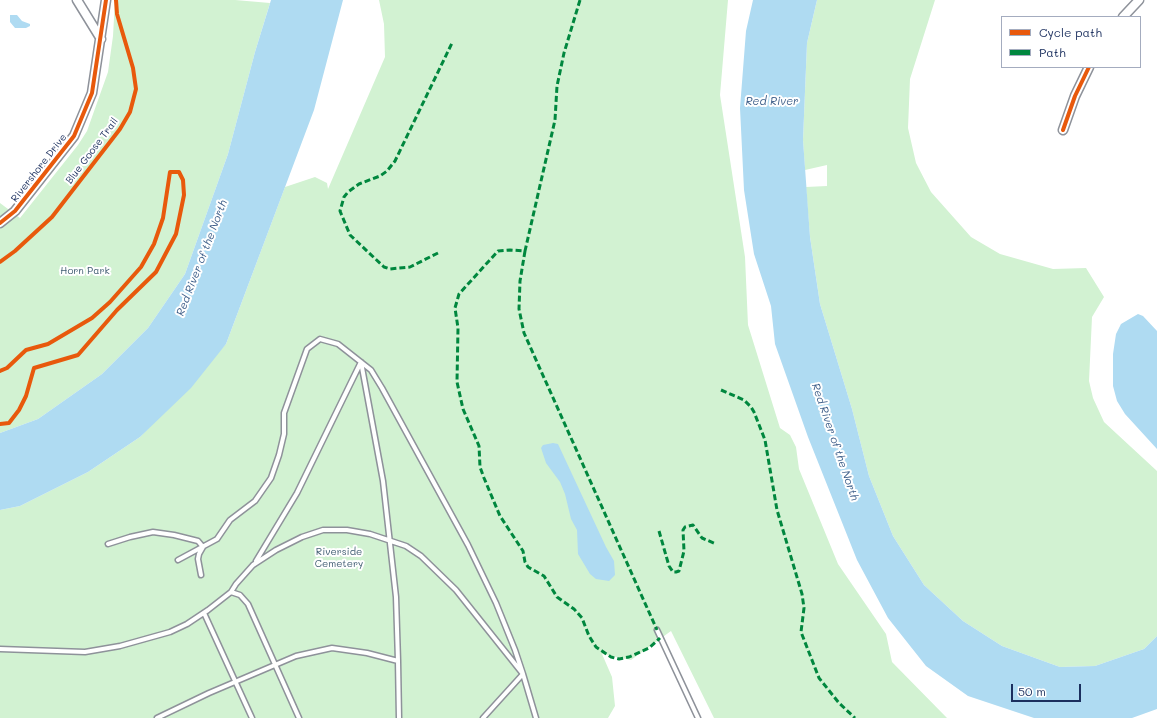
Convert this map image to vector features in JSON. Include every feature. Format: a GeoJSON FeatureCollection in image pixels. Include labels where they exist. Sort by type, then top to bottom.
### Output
{"type":"FeatureCollection","features":[{"type":"Feature","properties":{"kind":"street"},"geometry":{"type":"LineString","coordinates":[[77,0],[101,39]]}},
{"type":"Feature","properties":{"kind":"street","name":"Rivershore Drive"},"geometry":{"type":"LineString","coordinates":[[0,223],[15,211],[74,136],[92,93],[106,0]]}},
{"type":"Feature","properties":{"kind":"street"},"geometry":{"type":"LineString","coordinates":[[1124,16],[1139,0]]}},
{"type":"Feature","properties":{"kind":"street"},"geometry":{"type":"LineString","coordinates":[[1063,130],[1075,96],[1089,68]]}},
{"type":"Feature","properties":{"kind":"lane"},"geometry":{"type":"LineString","coordinates":[[178,560],[217,539],[230,520],[255,502],[271,478],[284,434],[284,413],[307,349],[320,339],[338,344],[371,370],[468,545],[496,603],[516,650],[536,718]]}},
{"type":"Feature","properties":{"kind":"lane"},"geometry":{"type":"LineString","coordinates":[[361,362],[383,481],[396,597],[399,718]]}},
{"type":"Feature","properties":{"kind":"lane"},"geometry":{"type":"LineString","coordinates":[[0,649],[85,652],[101,650],[170,632],[204,613],[231,592],[252,565],[297,493],[361,362]]}},
{"type":"Feature","properties":{"kind":"lane"},"geometry":{"type":"LineString","coordinates":[[252,565],[276,550],[302,537],[324,530],[347,530],[370,534],[406,546],[421,556],[456,590],[523,674]]}},
{"type":"Feature","properties":{"kind":"lane"},"geometry":{"type":"LineString","coordinates":[[108,544],[130,536],[157,532],[198,542],[204,547]]}},
{"type":"Feature","properties":{"kind":"lane"},"geometry":{"type":"LineString","coordinates":[[201,575],[198,560],[199,554],[204,547]]}},
{"type":"Feature","properties":{"kind":"lane"},"geometry":{"type":"LineString","coordinates":[[231,592],[240,595],[248,604],[299,718]]}},
{"type":"Feature","properties":{"kind":"lane"},"geometry":{"type":"LineString","coordinates":[[204,613],[252,718]]}},
{"type":"Feature","properties":{"kind":"lane"},"geometry":{"type":"LineString","coordinates":[[657,630],[698,718]]}},
{"type":"Feature","properties":{"kind":"lane"},"geometry":{"type":"LineString","coordinates":[[156,718],[302,654],[332,648],[367,653],[398,661]]}},
{"type":"Feature","properties":{"kind":"lane"},"geometry":{"type":"LineString","coordinates":[[484,718],[523,674]]}},
{"type":"Feature","properties":{"kind":"green space","name":"Horn Park"},"geometry":{"type":"Polygon","coordinates":[[[115,0],[235,0],[270,3],[255,52],[228,154],[185,274],[148,328],[102,374],[38,419],[0,433],[0,203],[20,218],[78,145],[87,131],[108,72],[113,36],[115,0]]]}},
{"type":"Feature","properties":{"kind":"green space","name":"Riverside Cemetery"},"geometry":{"type":"Polygon","coordinates":[[[379,0],[728,0],[720,95],[745,257],[748,325],[780,428],[790,435],[796,447],[799,469],[838,564],[886,634],[892,662],[947,718],[714,718],[671,631],[631,660],[602,654],[612,677],[615,706],[608,718],[0,718],[0,510],[20,506],[88,472],[140,437],[226,344],[285,187],[315,177],[327,183],[328,189],[385,57],[384,24],[379,0]]]}},
{"type":"Feature","properties":{"kind":"green space"},"geometry":{"type":"Polygon","coordinates":[[[817,0],[935,0],[910,79],[908,128],[916,163],[931,192],[971,237],[1000,254],[1053,269],[1086,268],[1104,297],[1092,317],[1089,381],[1093,398],[1104,422],[1157,471],[1157,636],[1144,649],[1095,666],[1060,667],[1002,646],[963,621],[924,585],[893,536],[869,476],[852,409],[820,304],[810,237],[806,187],[827,186],[827,165],[805,170],[803,140],[807,43],[817,0]]]}},
{"type":"Feature","properties":{"kind":"water","name":"Red River of the North"},"geometry":{"type":"Polygon","coordinates":[[[271,0],[343,0],[314,110],[226,344],[191,388],[140,437],[88,472],[20,506],[0,510],[0,433],[38,419],[102,374],[148,328],[185,274],[228,154],[255,52],[271,0]]]}},
{"type":"Feature","properties":{"kind":"water","name":"Red River"},"geometry":{"type":"Polygon","coordinates":[[[753,0],[817,0],[807,43],[803,140],[810,237],[820,304],[852,409],[869,476],[893,536],[924,585],[963,621],[1002,646],[1060,667],[1095,666],[1144,649],[1157,636],[1157,709],[1132,718],[1034,718],[968,696],[926,666],[888,618],[857,560],[808,437],[775,344],[771,306],[754,254],[744,190],[740,108],[746,31],[753,0]]]}},
{"type":"Feature","properties":{"kind":"water"},"geometry":{"type":"Polygon","coordinates":[[[10,15],[17,15],[22,21],[30,24],[30,26],[26,28],[15,28],[10,22],[10,15]]]}},
{"type":"Feature","properties":{"kind":"water"},"geometry":{"type":"Polygon","coordinates":[[[1138,314],[1143,316],[1157,331],[1157,449],[1125,414],[1117,401],[1113,386],[1113,354],[1116,334],[1121,324],[1138,314]]]}},
{"type":"Feature","properties":{"kind":"water"},"geometry":{"type":"Polygon","coordinates":[[[553,443],[558,444],[614,561],[615,575],[609,581],[596,579],[590,574],[578,554],[577,530],[571,519],[565,494],[560,482],[546,463],[541,448],[543,445],[553,443]]]}},
{"type":"Feature","properties":{"kind":"marked path"},"geometry":{"type":"LineString","coordinates":[[580,0],[564,53],[557,86],[555,120],[525,251],[498,251],[459,294],[455,308],[458,328],[457,382],[463,409],[479,446],[480,467],[484,478],[500,516],[523,551],[525,562],[528,567],[544,576],[557,597],[574,609],[582,618],[589,636],[596,647],[611,657],[619,659],[629,657],[649,648],[660,638]]}},
{"type":"Feature","properties":{"kind":"marked path"},"geometry":{"type":"LineString","coordinates":[[438,253],[410,267],[390,269],[384,267],[350,235],[340,211],[344,197],[348,192],[359,184],[380,176],[387,171],[395,161],[452,43]]}},
{"type":"Feature","properties":{"kind":"marked path"},"geometry":{"type":"LineString","coordinates":[[525,251],[520,281],[519,309],[524,333],[657,630]]}},
{"type":"Feature","properties":{"kind":"marked path"},"geometry":{"type":"LineString","coordinates":[[721,390],[744,400],[754,412],[765,440],[777,510],[802,594],[804,608],[801,632],[819,678],[839,703],[855,718]]}},
{"type":"Feature","properties":{"kind":"marked path"},"geometry":{"type":"LineString","coordinates":[[659,531],[669,566],[673,572],[679,571],[684,551],[683,530],[685,527],[693,525],[702,538],[716,544]]}},
{"type":"Feature","properties":{"kind":"cycle path"},"geometry":{"type":"LineString","coordinates":[[0,223],[15,211],[74,136],[92,93],[106,0]]}},
{"type":"Feature","properties":{"kind":"cycle path","name":"Blue Goose Trail"},"geometry":{"type":"LineString","coordinates":[[0,262],[15,251],[52,217],[120,129],[130,112],[136,89],[133,68],[117,14],[116,0]]}},
{"type":"Feature","properties":{"kind":"cycle path"},"geometry":{"type":"LineString","coordinates":[[1063,130],[1075,96],[1089,68]]}},
{"type":"Feature","properties":{"kind":"cycle path"},"geometry":{"type":"LineString","coordinates":[[0,371],[7,368],[26,350],[48,344],[92,318],[110,302],[141,267],[154,244],[163,218],[170,172],[179,172],[183,180],[184,195],[176,234],[156,272],[117,310],[78,355],[34,368],[26,396],[19,410],[9,423],[0,424]]}}]}
